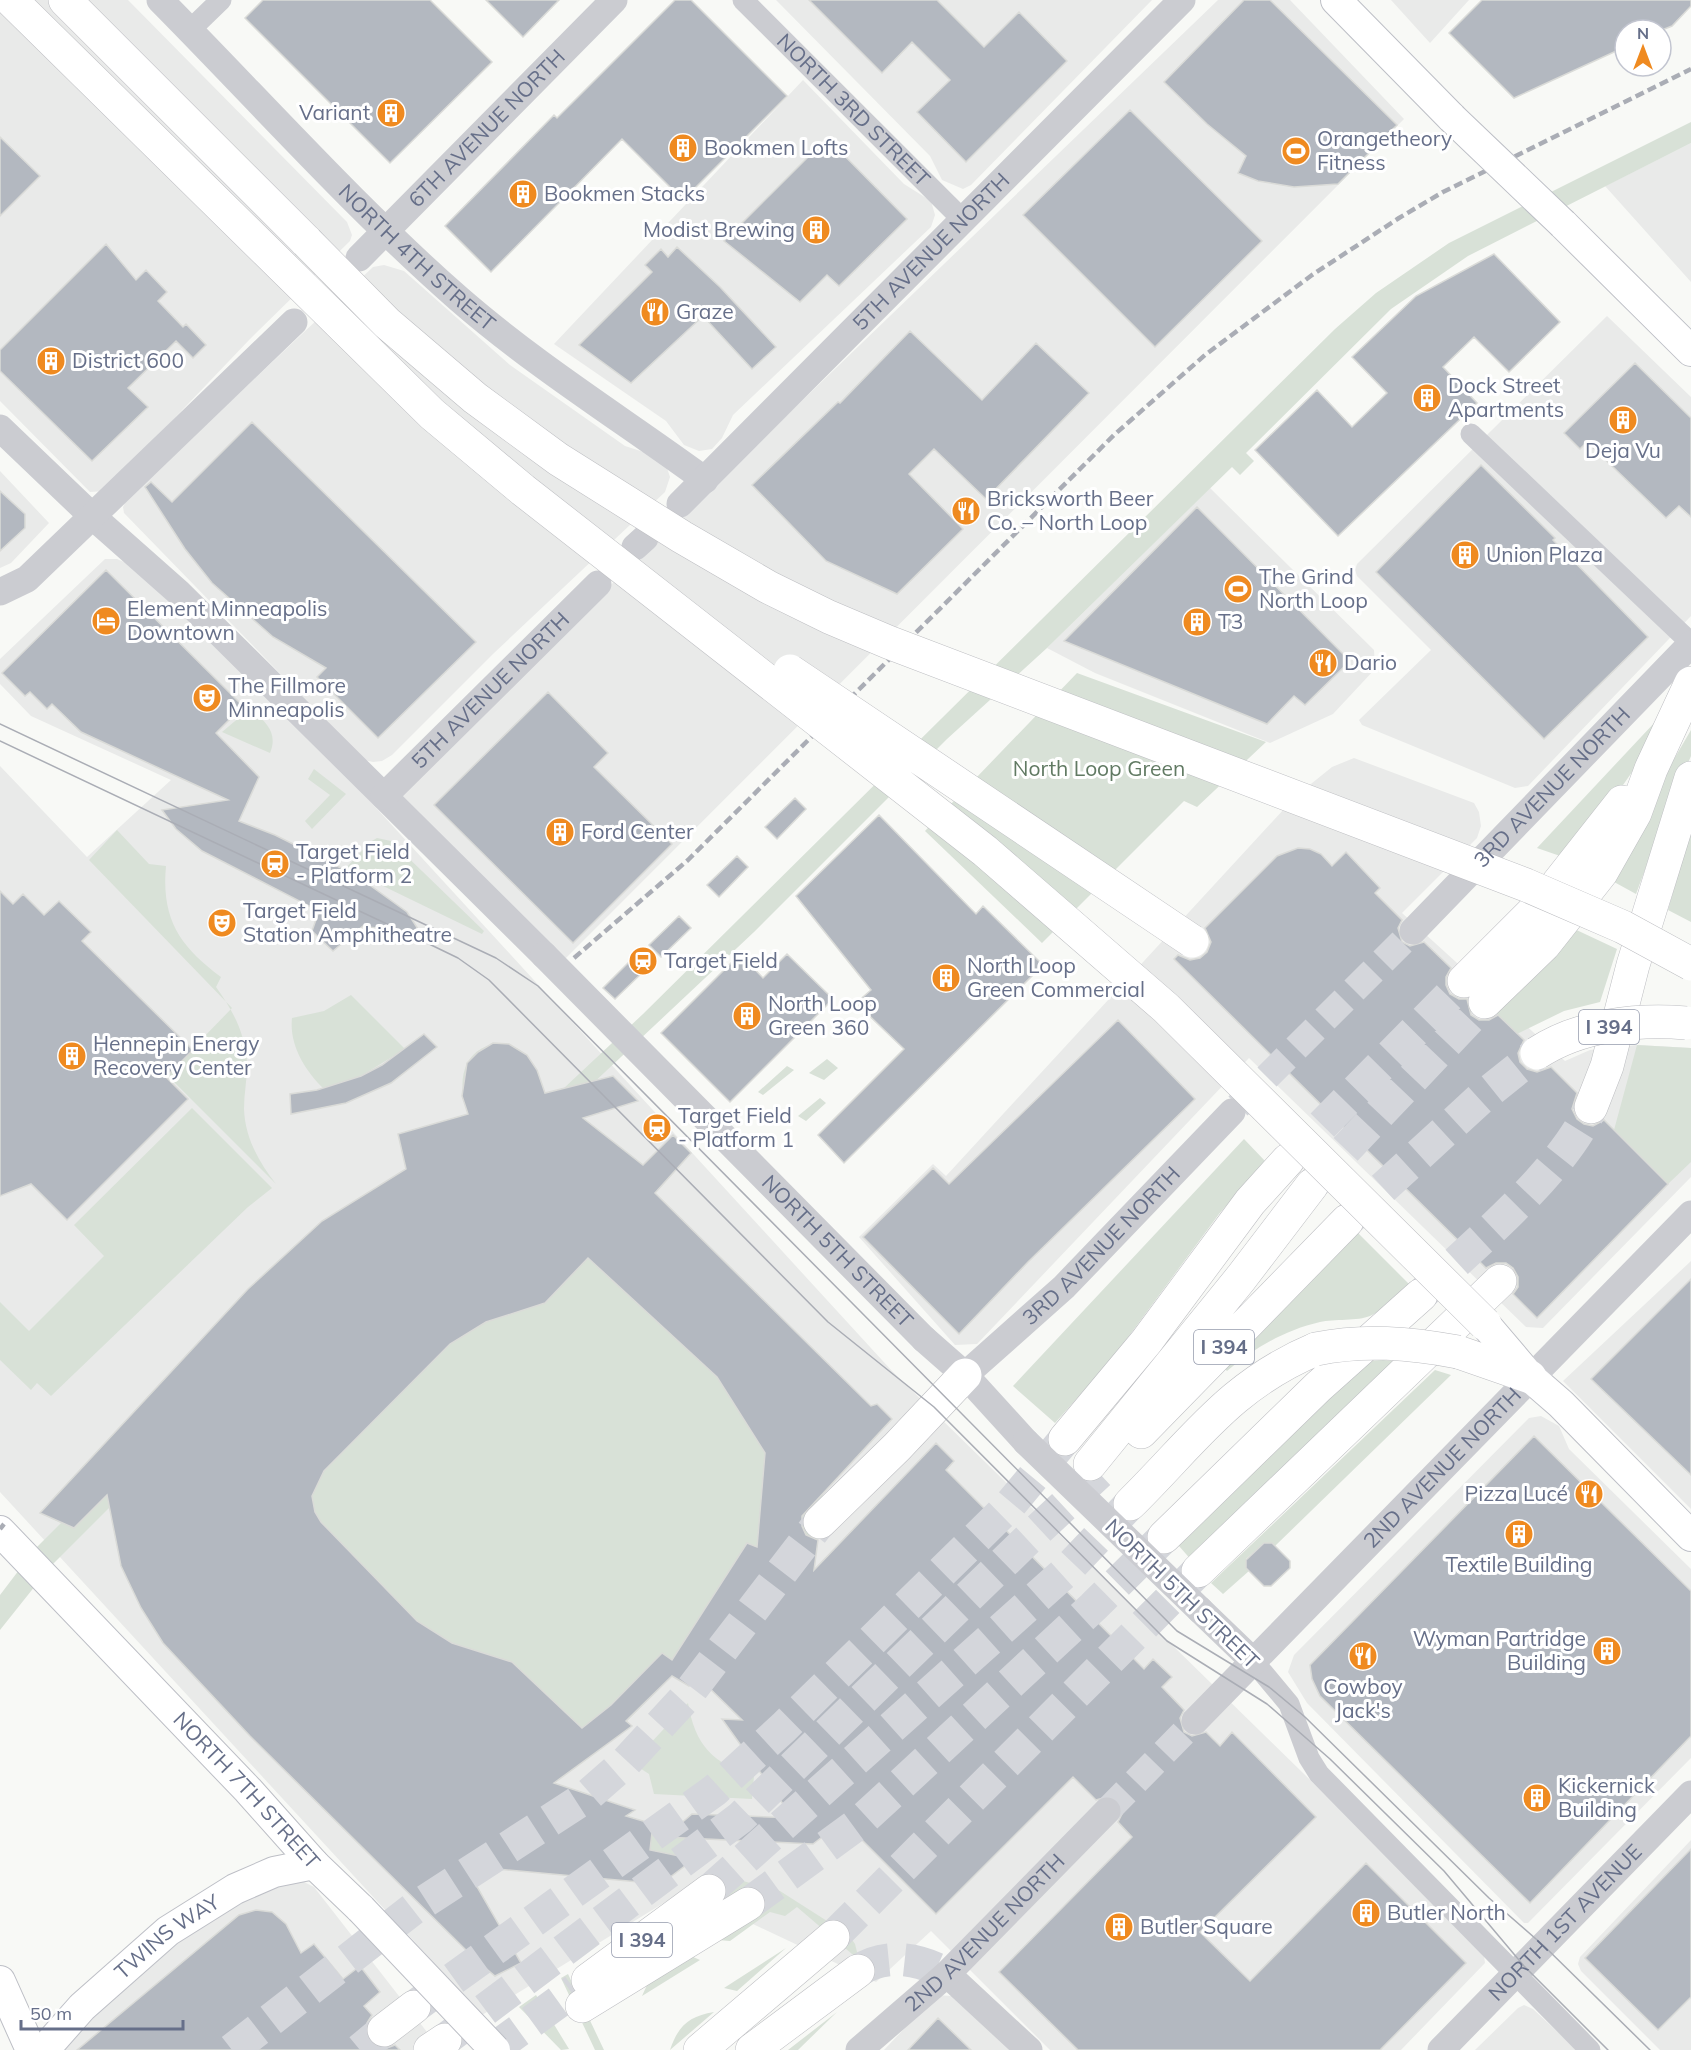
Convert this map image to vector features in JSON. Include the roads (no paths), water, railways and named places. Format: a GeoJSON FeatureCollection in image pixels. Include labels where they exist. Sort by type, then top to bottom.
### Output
{"type":"FeatureCollection","features":[{"type":"Feature","properties":{"kind":"highway"},"geometry":{"type":"LineString","coordinates":[[11,0],[401,384],[480,456],[986,850],[1166,1008],[1485,1324]]}},
{"type":"Feature","properties":{"kind":"highway"},"geometry":{"type":"LineString","coordinates":[[65,0],[387,323],[516,429],[682,537],[776,591],[856,629],[1526,885],[1623,927],[1691,964]]}},
{"type":"Feature","properties":{"kind":"highway"},"geometry":{"type":"LineString","coordinates":[[554,514],[1192,940]]}},
{"type":"Feature","properties":{"kind":"highway"},"geometry":{"type":"LineString","coordinates":[[1475,992],[1544,901],[1651,769],[1691,683]]}},
{"type":"Feature","properties":{"kind":"highway"},"geometry":{"type":"LineString","coordinates":[[1592,1107],[1607,1066],[1633,965],[1691,778]]}},
{"type":"Feature","properties":{"kind":"highway","name":"I 394"},"geometry":{"type":"LineString","coordinates":[[1537,1053],[1551,1044],[1592,1030],[1637,1022],[1689,1023]]}},
{"type":"Feature","properties":{"kind":"highway"},"geometry":{"type":"LineString","coordinates":[[1065,1439],[1146,1342],[1250,1202],[1288,1160]]}},
{"type":"Feature","properties":{"kind":"highway","name":"I 394"},"geometry":{"type":"LineString","coordinates":[[1312,1185],[1095,1469],[1347,1221]]}},
{"type":"Feature","properties":{"kind":"highway"},"geometry":{"type":"LineString","coordinates":[[1198,1571],[1500,1281]]}},
{"type":"Feature","properties":{"kind":"highway"},"geometry":{"type":"LineString","coordinates":[[1164,1537],[1318,1387],[1421,1295]]}},
{"type":"Feature","properties":{"kind":"highway","name":"I 394"},"geometry":{"type":"LineString","coordinates":[[1130,1504],[1239,1392],[1276,1367],[1316,1349],[1358,1342],[1379,1342],[1458,1352],[1521,1366]]}},
{"type":"Feature","properties":{"kind":"highway"},"geometry":{"type":"LineString","coordinates":[[820,1522],[897,1447],[965,1375]]}},
{"type":"Feature","properties":{"kind":"highway","name":"I 394"},"geometry":{"type":"LineString","coordinates":[[709,1891],[578,1998],[748,1904]]}},
{"type":"Feature","properties":{"kind":"highway"},"geometry":{"type":"LineString","coordinates":[[700,2050],[832,1937]]}},
{"type":"Feature","properties":{"kind":"highway"},"geometry":{"type":"LineString","coordinates":[[752,2050],[858,1971]]}},
{"type":"Feature","properties":{"kind":"highway"},"geometry":{"type":"LineString","coordinates":[[384,2030],[414,2007]]}},
{"type":"Feature","properties":{"kind":"main road"},"geometry":{"type":"LineString","coordinates":[[1336,0],[1452,118],[1691,351]]}},
{"type":"Feature","properties":{"kind":"main road"},"geometry":{"type":"LineString","coordinates":[[1485,1324],[1521,1366],[1691,1536]]}},
{"type":"Feature","properties":{"kind":"main road","name":"NORTH 7TH STREET"},"geometry":{"type":"LineString","coordinates":[[0,1531],[264,1808],[314,1864],[361,1909],[495,2050]]}},
{"type":"Feature","properties":{"kind":"main road","name":"TWINS WAY"},"geometry":{"type":"LineString","coordinates":[[44,2050],[82,2007],[168,1931],[235,1889],[274,1872],[314,1864]]}},
{"type":"Feature","properties":{"kind":"main road"},"geometry":{"type":"LineString","coordinates":[[0,1981],[31,2050]]}},
{"type":"Feature","properties":{"kind":"street","name":"NORTH 4TH STREET"},"geometry":{"type":"LineString","coordinates":[[160,0],[386,230],[458,298],[524,353],[705,480]]}},
{"type":"Feature","properties":{"kind":"street"},"geometry":{"type":"LineString","coordinates":[[190,30],[221,0]]}},
{"type":"Feature","properties":{"kind":"street","name":"6TH AVENUE NORTH"},"geometry":{"type":"LineString","coordinates":[[359,258],[614,0]]}},
{"type":"Feature","properties":{"kind":"street","name":"NORTH 3RD STREET"},"geometry":{"type":"LineString","coordinates":[[743,0],[964,221]]}},
{"type":"Feature","properties":{"kind":"street","name":"5TH AVENUE NORTH"},"geometry":{"type":"LineString","coordinates":[[680,504],[1182,0]]}},
{"type":"Feature","properties":{"kind":"street"},"geometry":{"type":"LineString","coordinates":[[0,592],[27,579],[294,322]]}},
{"type":"Feature","properties":{"kind":"street","name":"NORTH 5TH STREET"},"geometry":{"type":"LineString","coordinates":[[0,428],[92,516],[178,592],[544,955],[924,1339],[965,1375],[1026,1442],[1254,1662],[1289,1704],[1309,1758],[1319,1774],[1590,2050]]}},
{"type":"Feature","properties":{"kind":"street"},"geometry":{"type":"LineString","coordinates":[[1471,434],[1691,644]]}},
{"type":"Feature","properties":{"kind":"street","name":"5TH AVENUE NORTH"},"geometry":{"type":"LineString","coordinates":[[384,796],[598,584]]}},
{"type":"Feature","properties":{"kind":"street","name":"3RD AVENUE NORTH"},"geometry":{"type":"LineString","coordinates":[[1413,930],[1691,644]]}},
{"type":"Feature","properties":{"kind":"street","name":"3RD AVENUE NORTH"},"geometry":{"type":"LineString","coordinates":[[965,1375],[1064,1287],[1232,1112]]}},
{"type":"Feature","properties":{"kind":"street","name":"2ND AVENUE NORTH"},"geometry":{"type":"LineString","coordinates":[[1196,1721],[1254,1662],[1521,1366],[1691,1214]]}},
{"type":"Feature","properties":{"kind":"street","name":"NORTH 1ST AVENUE"},"geometry":{"type":"LineString","coordinates":[[1441,2050],[1691,1794]]}},
{"type":"Feature","properties":{"kind":"street","name":"2ND AVENUE NORTH"},"geometry":{"type":"LineString","coordinates":[[859,2050],[947,1974],[1107,1811]]}},
{"type":"Feature","properties":{"kind":"street"},"geometry":{"type":"LineString","coordinates":[[947,1974],[1029,2050]]}},
{"type":"Feature","properties":{"kind":"tunnel"},"geometry":{"type":"LineString","coordinates":[[1238,1106],[1413,931]]}},
{"type":"Feature","properties":{"kind":"tunnel"},"geometry":{"type":"LineString","coordinates":[[1288,1160],[1464,981]]}},
{"type":"Feature","properties":{"kind":"tunnel"},"geometry":{"type":"LineString","coordinates":[[1312,1185],[1485,1002]]}},
{"type":"Feature","properties":{"kind":"tunnel"},"geometry":{"type":"LineString","coordinates":[[1347,1221],[1481,1098],[1537,1053]]}},
{"type":"Feature","properties":{"kind":"tunnel"},"geometry":{"type":"LineString","coordinates":[[1421,1295],[1539,1182],[1578,1131],[1591,1107]]}},
{"type":"Feature","properties":{"kind":"tunnel"},"geometry":{"type":"LineString","coordinates":[[414,2007],[715,1790],[784,1727],[1009,1506],[1065,1439]]}},
{"type":"Feature","properties":{"kind":"tunnel"},"geometry":{"type":"LineString","coordinates":[[446,2039],[740,1818],[1099,1473]]}},
{"type":"Feature","properties":{"kind":"tunnel"},"geometry":{"type":"LineString","coordinates":[[709,1891],[1063,1574],[1130,1504]]}},
{"type":"Feature","properties":{"kind":"tunnel"},"geometry":{"type":"LineString","coordinates":[[232,2050],[413,1909],[586,1797],[626,1762],[685,1698],[820,1522]]}},
{"type":"Feature","properties":{"kind":"tunnel"},"geometry":{"type":"LineString","coordinates":[[748,1904],[859,1823],[1093,1607],[1164,1537]]}},
{"type":"Feature","properties":{"kind":"tunnel"},"geometry":{"type":"LineString","coordinates":[[833,1937],[1198,1571]]}},
{"type":"Feature","properties":{"kind":"tunnel"},"geometry":{"type":"LineString","coordinates":[[1107,1811],[1195,1721]]}},
{"type":"Feature","properties":{"kind":"tunnel"},"geometry":{"type":"LineString","coordinates":[[858,1971],[880,1961],[902,1960],[914,1961],[947,1974]]}},
{"type":"Feature","properties":{"kind":"tunnel"},"geometry":{"type":"LineString","coordinates":[[492,2050],[575,1990]]}},
{"type":"Feature","properties":{"kind":"tunnel"},"geometry":{"type":"LineString","coordinates":[[360,2050],[384,2030]]}},
{"type":"Feature","properties":{"kind":"tram line"},"geometry":{"type":"LineString","coordinates":[[0,724],[496,958],[538,986],[1177,1631],[1269,1687],[1305,1717],[1489,1898],[1544,1946],[1650,2050]]}},
{"type":"Feature","properties":{"kind":"tram line"},"geometry":{"type":"LineString","coordinates":[[0,741],[458,958],[489,980],[828,1322],[934,1407],[1167,1641],[1267,1704],[1330,1759],[1444,1871],[1524,1966],[1608,2050]]}},
{"type":"Feature","properties":{"kind":"railway"},"geometry":{"type":"LineString","coordinates":[[574,958],[688,860],[1114,435],[1205,355],[1312,275],[1443,192],[1691,69]]}},
{"type":"Feature","properties":{"kind":"railway"},"geometry":{"type":"LineString","coordinates":[[0,1529],[4,1524]]}},
{"type":"Feature","properties":{"kind":"place","name":"Variant"},"geometry":{"type":"Point","coordinates":[391,113]}},
{"type":"Feature","properties":{"kind":"place","name":"Bookmen Lofts"},"geometry":{"type":"Point","coordinates":[683,148]}},
{"type":"Feature","properties":{"kind":"place","name":"Orangetheory Fitness"},"geometry":{"type":"Point","coordinates":[1296,151]}},
{"type":"Feature","properties":{"kind":"place","name":"Bookmen Stacks"},"geometry":{"type":"Point","coordinates":[523,194]}},
{"type":"Feature","properties":{"kind":"place","name":"Modist Brewing"},"geometry":{"type":"Point","coordinates":[816,230]}},
{"type":"Feature","properties":{"kind":"place","name":"Graze"},"geometry":{"type":"Point","coordinates":[655,312]}},
{"type":"Feature","properties":{"kind":"place","name":"District 600"},"geometry":{"type":"Point","coordinates":[51,361]}},
{"type":"Feature","properties":{"kind":"place","name":"Dock Street Apartments"},"geometry":{"type":"Point","coordinates":[1427,398]}},
{"type":"Feature","properties":{"kind":"place","name":"Deja Vu"},"geometry":{"type":"Point","coordinates":[1623,420]}},
{"type":"Feature","properties":{"kind":"place","name":"Bricksworth Beer Co. – North Loop"},"geometry":{"type":"Point","coordinates":[966,511]}},
{"type":"Feature","properties":{"kind":"place","name":"Union Plaza"},"geometry":{"type":"Point","coordinates":[1465,555]}},
{"type":"Feature","properties":{"kind":"place","name":"The Grind North Loop"},"geometry":{"type":"Point","coordinates":[1238,589]}},
{"type":"Feature","properties":{"kind":"place","name":"Element Minneapolis Downtown"},"geometry":{"type":"Point","coordinates":[106,621]}},
{"type":"Feature","properties":{"kind":"place","name":"T3"},"geometry":{"type":"Point","coordinates":[1197,622]}},
{"type":"Feature","properties":{"kind":"place","name":"Dario"},"geometry":{"type":"Point","coordinates":[1323,663]}},
{"type":"Feature","properties":{"kind":"place","name":"The Fillmore Minneapolis"},"geometry":{"type":"Point","coordinates":[207,698]}},
{"type":"Feature","properties":{"kind":"place","name":"Ford Center"},"geometry":{"type":"Point","coordinates":[560,832]}},
{"type":"Feature","properties":{"kind":"place","name":"Target Field - Platform 2"},"geometry":{"type":"Point","coordinates":[275,864]}},
{"type":"Feature","properties":{"kind":"place","name":"Target Field Station Amphitheatre"},"geometry":{"type":"Point","coordinates":[222,923]}},
{"type":"Feature","properties":{"kind":"place","name":"Target Field"},"geometry":{"type":"Point","coordinates":[643,961]}},
{"type":"Feature","properties":{"kind":"place","name":"North Loop Green Commercial"},"geometry":{"type":"Point","coordinates":[946,978]}},
{"type":"Feature","properties":{"kind":"place","name":"North Loop Green 360"},"geometry":{"type":"Point","coordinates":[747,1016]}},
{"type":"Feature","properties":{"kind":"place","name":"Hennepin Energy Recovery Center"},"geometry":{"type":"Point","coordinates":[72,1056]}},
{"type":"Feature","properties":{"kind":"place","name":"Target Field - Platform 1"},"geometry":{"type":"Point","coordinates":[657,1128]}},
{"type":"Feature","properties":{"kind":"place","name":"Pizza Lucé"},"geometry":{"type":"Point","coordinates":[1589,1494]}},
{"type":"Feature","properties":{"kind":"place","name":"Textile Building"},"geometry":{"type":"Point","coordinates":[1519,1534]}},
{"type":"Feature","properties":{"kind":"place","name":"Wyman Partridge Building"},"geometry":{"type":"Point","coordinates":[1607,1651]}},
{"type":"Feature","properties":{"kind":"place","name":"Cowboy Jack's"},"geometry":{"type":"Point","coordinates":[1363,1656]}},
{"type":"Feature","properties":{"kind":"place","name":"Kickernick Building"},"geometry":{"type":"Point","coordinates":[1537,1798]}},
{"type":"Feature","properties":{"kind":"place","name":"Butler North"},"geometry":{"type":"Point","coordinates":[1366,1913]}},
{"type":"Feature","properties":{"kind":"place","name":"Butler Square"},"geometry":{"type":"Point","coordinates":[1119,1927]}},
{"type":"Feature","properties":{"kind":"park label","name":"North Loop Green"},"geometry":{"type":"Point","coordinates":[1099,769]}}]}
